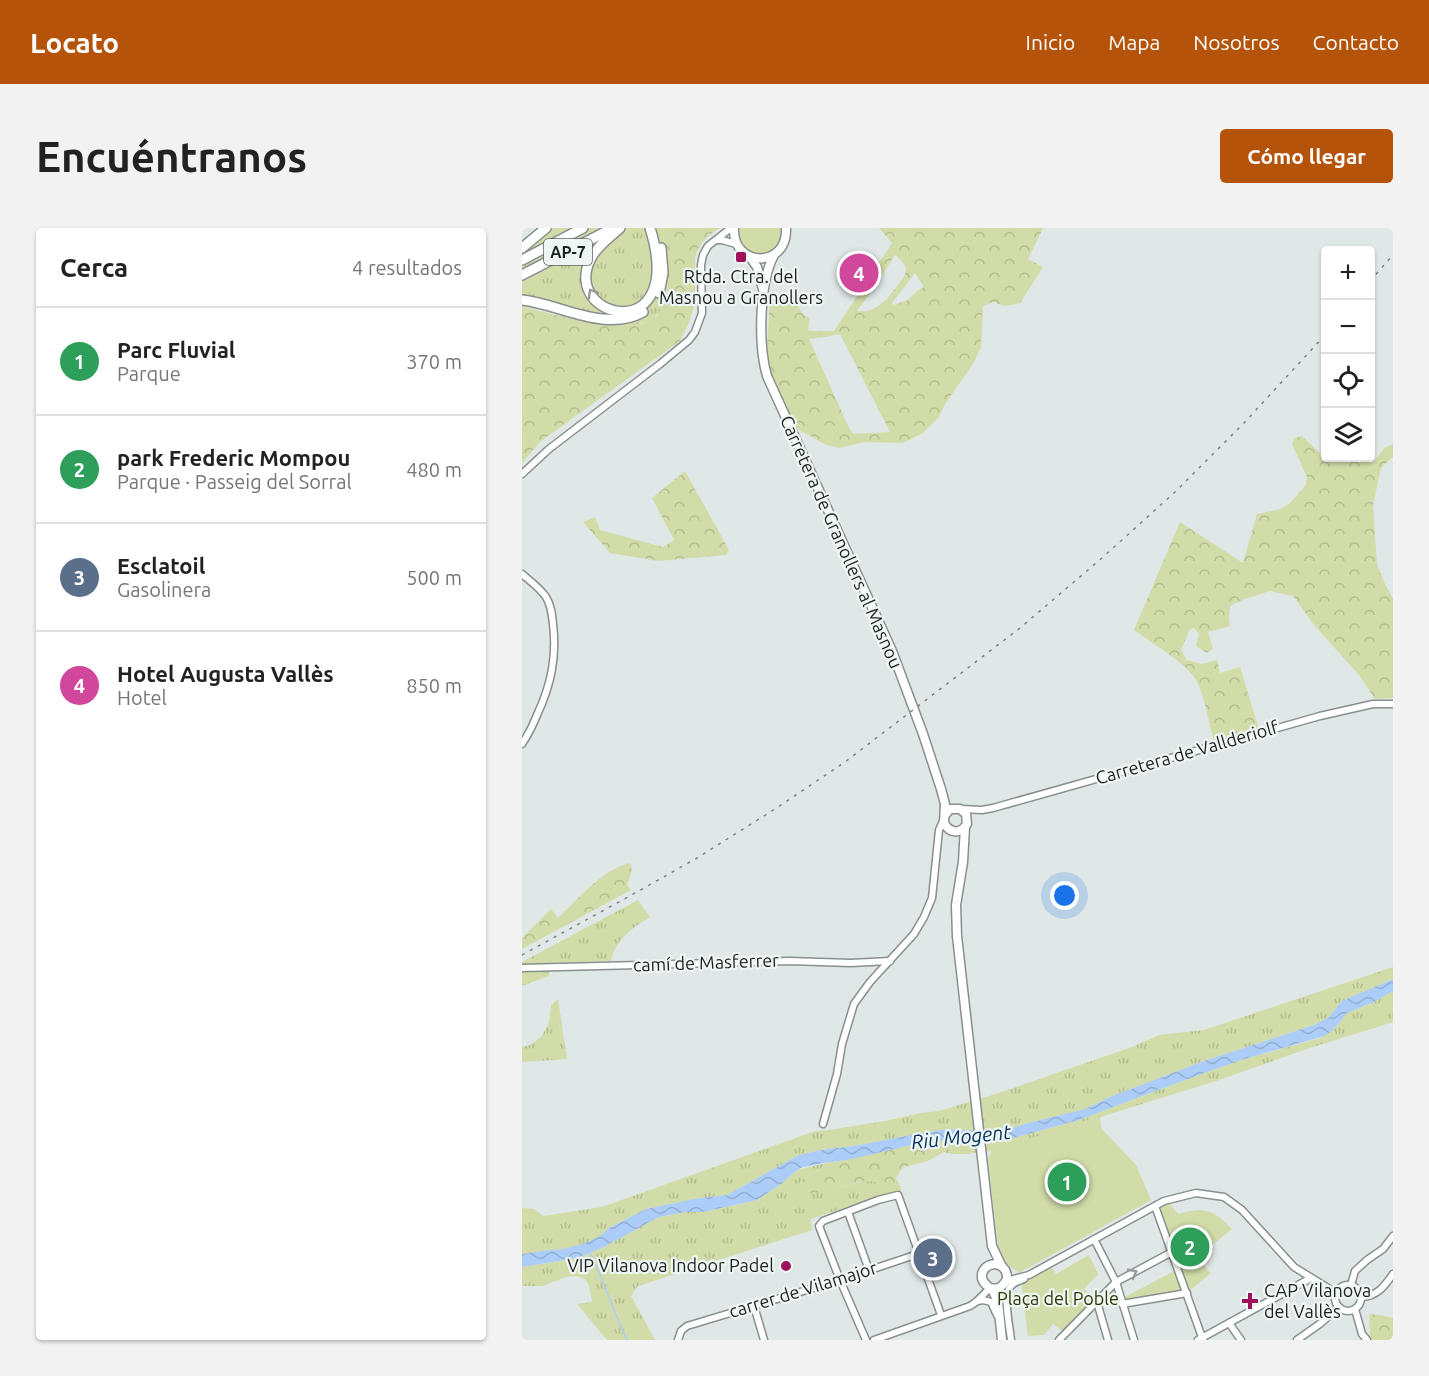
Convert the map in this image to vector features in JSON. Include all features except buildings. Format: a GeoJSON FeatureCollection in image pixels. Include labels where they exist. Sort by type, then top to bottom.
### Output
{"type":"FeatureCollection","features":[{"type":"Feature","properties":{"kind":"highway"},"geometry":{"type":"LineString","coordinates":[[522,248],[546,228]]}},
{"type":"Feature","properties":{"kind":"highway","name":"AP-7"},"geometry":{"type":"LineString","coordinates":[[522,260],[583,228]]}},
{"type":"Feature","properties":{"kind":"highway","name":"AP-7"},"geometry":{"type":"LineString","coordinates":[[522,276],[614,228]]}},
{"type":"Feature","properties":{"kind":"highway"},"geometry":{"type":"LineString","coordinates":[[620,228],[594,254],[588,266],[586,279],[589,290],[600,304],[615,311],[624,312],[635,310],[647,302],[656,284],[656,256],[650,228]]}},
{"type":"Feature","properties":{"kind":"highway"},"geometry":{"type":"LineString","coordinates":[[522,300],[601,319],[618,320],[638,315],[654,302],[662,285],[663,259],[656,228]]}},
{"type":"Feature","properties":{"kind":"main road"},"geometry":{"type":"LineString","coordinates":[[733,228],[736,244],[750,257],[763,259],[774,255]]}},
{"type":"Feature","properties":{"kind":"main road","name":"Carretera de Granollers al Masnou"},"geometry":{"type":"LineString","coordinates":[[786,228],[784,243],[769,265],[764,292],[761,346],[767,376],[892,651],[941,789],[945,804],[944,818]]}},
{"type":"Feature","properties":{"kind":"main road","name":"Carretera de Granollers al Masnou"},"geometry":{"type":"LineString","coordinates":[[750,257],[757,267],[764,292]]}},
{"type":"Feature","properties":{"kind":"main road","name":"Carretera de Granollers al Masnou"},"geometry":{"type":"LineString","coordinates":[[941,789],[960,809]]}},
{"type":"Feature","properties":{"kind":"main road"},"geometry":{"type":"LineString","coordinates":[[963,848],[959,837],[945,826],[944,818],[950,809],[960,809],[967,817],[956,905],[957,936],[992,1246],[988,1266],[983,1272],[983,1280],[998,1302]]}},
{"type":"Feature","properties":{"kind":"main road"},"geometry":{"type":"LineString","coordinates":[[951,831],[959,831],[966,826]]}},
{"type":"Feature","properties":{"kind":"main road"},"geometry":{"type":"LineString","coordinates":[[992,1246],[1003,1268],[1004,1284],[998,1302],[1002,1340]]}},
{"type":"Feature","properties":{"kind":"main road"},"geometry":{"type":"LineString","coordinates":[[988,1266],[994,1264],[1003,1268]]}},
{"type":"Feature","properties":{"kind":"main road"},"geometry":{"type":"LineString","coordinates":[[990,1288],[996,1289],[1004,1284]]}},
{"type":"Feature","properties":{"kind":"street"},"geometry":{"type":"LineString","coordinates":[[522,474],[549,449],[660,364],[695,332],[702,313],[701,265],[704,255],[708,246],[733,228]]}},
{"type":"Feature","properties":{"kind":"street"},"geometry":{"type":"LineString","coordinates":[[716,240],[736,244]]}},
{"type":"Feature","properties":{"kind":"street"},"geometry":{"type":"LineString","coordinates":[[522,574],[537,587],[549,604],[555,646],[554,666],[547,691],[533,725],[522,744]]}},
{"type":"Feature","properties":{"kind":"street","name":"Carretera de Vallderiolf"},"geometry":{"type":"LineString","coordinates":[[960,809],[982,810],[1320,716],[1373,704],[1393,704]]}},
{"type":"Feature","properties":{"kind":"street","name":"Carretera de Vallderiolf"},"geometry":{"type":"LineString","coordinates":[[966,826],[982,810]]}},
{"type":"Feature","properties":{"kind":"street"},"geometry":{"type":"LineString","coordinates":[[823,1124],[854,1004],[870,982],[914,934],[932,898],[939,830],[944,818]]}},
{"type":"Feature","properties":{"kind":"street"},"geometry":{"type":"LineString","coordinates":[[939,838],[951,831]]}},
{"type":"Feature","properties":{"kind":"street","name":"camí de Masferrer"},"geometry":{"type":"LineString","coordinates":[[522,968],[789,961],[851,963],[890,961]]}},
{"type":"Feature","properties":{"kind":"street"},"geometry":{"type":"LineString","coordinates":[[1011,1340],[1006,1296],[1012,1284],[1164,1201],[1196,1193],[1224,1197],[1242,1210],[1293,1267],[1336,1293]]}},
{"type":"Feature","properties":{"kind":"street"},"geometry":{"type":"LineString","coordinates":[[866,1340],[819,1226],[823,1221],[878,1200],[898,1195],[941,1315]]}},
{"type":"Feature","properties":{"kind":"street"},"geometry":{"type":"LineString","coordinates":[[1155,1206],[1187,1293],[1201,1339],[1311,1278]]}},
{"type":"Feature","properties":{"kind":"street"},"geometry":{"type":"LineString","coordinates":[[848,1212],[869,1270]]}},
{"type":"Feature","properties":{"kind":"street"},"geometry":{"type":"LineString","coordinates":[[1350,1285],[1355,1271],[1383,1249],[1393,1236]]}},
{"type":"Feature","properties":{"kind":"street"},"geometry":{"type":"LineString","coordinates":[[1094,1239],[1116,1282],[1134,1340]]}},
{"type":"Feature","properties":{"kind":"street"},"geometry":{"type":"LineString","coordinates":[[1059,1340],[1116,1282],[1172,1252]]}},
{"type":"Feature","properties":{"kind":"street","name":"carrer de Vilamajor"},"geometry":{"type":"LineString","coordinates":[[678,1340],[681,1331],[687,1326],[918,1254]]}},
{"type":"Feature","properties":{"kind":"street"},"geometry":{"type":"LineString","coordinates":[[1003,1268],[1013,1275],[1029,1275]]}},
{"type":"Feature","properties":{"kind":"street"},"geometry":{"type":"LineString","coordinates":[[1362,1297],[1370,1297],[1383,1288],[1393,1274]]}},
{"type":"Feature","properties":{"kind":"street"},"geometry":{"type":"LineString","coordinates":[[1004,1284],[1021,1276]]}},
{"type":"Feature","properties":{"kind":"street"},"geometry":{"type":"LineString","coordinates":[[978,1299],[983,1280]]}},
{"type":"Feature","properties":{"kind":"street"},"geometry":{"type":"LineString","coordinates":[[1350,1285],[1358,1289],[1362,1297],[1355,1309],[1347,1311],[1339,1307],[1336,1302],[1336,1293],[1342,1287],[1350,1285]]}},
{"type":"Feature","properties":{"kind":"street"},"geometry":{"type":"LineString","coordinates":[[874,1340],[970,1306],[990,1288]]}},
{"type":"Feature","properties":{"kind":"street"},"geometry":{"type":"LineString","coordinates":[[1122,1304],[1187,1293]]}},
{"type":"Feature","properties":{"kind":"street"},"geometry":{"type":"LineString","coordinates":[[978,1299],[991,1302],[1000,1323]]}},
{"type":"Feature","properties":{"kind":"street"},"geometry":{"type":"LineString","coordinates":[[1096,1302],[1108,1340]]}},
{"type":"Feature","properties":{"kind":"street"},"geometry":{"type":"LineString","coordinates":[[754,1306],[764,1340]]}},
{"type":"Feature","properties":{"kind":"street"},"geometry":{"type":"LineString","coordinates":[[1298,1340],[1339,1307]]}},
{"type":"Feature","properties":{"kind":"street"},"geometry":{"type":"LineString","coordinates":[[1355,1309],[1362,1334],[1367,1340]]}},
{"type":"Feature","properties":{"kind":"street"},"geometry":{"type":"LineString","coordinates":[[1229,1323],[1241,1340]]}},
{"type":"Feature","properties":{"kind":"green space"},"geometry":{"type":"Polygon","coordinates":[[[538,228],[663,228],[667,248],[668,283],[663,306],[651,319],[632,325],[610,325],[522,307],[522,240],[538,228]]]}},
{"type":"Feature","properties":{"kind":"green space"},"geometry":{"type":"Polygon","coordinates":[[[663,228],[720,228],[704,240],[697,252],[695,303],[680,341],[541,441],[522,463],[522,307],[595,324],[641,324],[657,316],[668,293],[668,258],[663,228]]]}},
{"type":"Feature","properties":{"kind":"green space"},"geometry":{"type":"Polygon","coordinates":[[[738,228],[782,228],[778,244],[766,254],[758,255],[745,250],[738,238],[738,228]]]}},
{"type":"Feature","properties":{"kind":"green space"},"geometry":{"type":"Polygon","coordinates":[[[879,228],[1043,228],[1028,259],[1043,267],[1020,303],[1005,306],[993,302],[983,306],[981,347],[973,364],[945,404],[939,417],[923,433],[903,443],[864,442],[839,448],[827,445],[797,429],[772,376],[767,350],[770,293],[799,299],[800,311],[810,318],[808,331],[834,331],[892,243],[879,228]],[[895,255],[857,311],[871,310],[882,303],[904,277],[906,268],[895,255]],[[915,273],[892,303],[893,305],[908,300],[924,287],[915,273]],[[840,334],[809,339],[853,434],[890,432],[840,334]]]}},
{"type":"Feature","properties":{"kind":"green space"},"geometry":{"type":"Polygon","coordinates":[[[1302,436],[1321,454],[1321,462],[1373,463],[1384,448],[1393,444],[1393,457],[1381,468],[1373,505],[1377,565],[1393,599],[1393,698],[1375,699],[1359,675],[1314,625],[1293,596],[1270,591],[1230,606],[1230,626],[1208,632],[1213,649],[1207,653],[1196,646],[1199,634],[1194,628],[1190,629],[1181,650],[1187,660],[1202,664],[1217,660],[1220,673],[1240,667],[1259,729],[1214,741],[1198,683],[1194,677],[1175,659],[1134,630],[1180,522],[1243,563],[1257,514],[1281,509],[1290,503],[1306,485],[1307,477],[1292,444],[1294,438],[1302,436]]]}},
{"type":"Feature","properties":{"kind":"green space"},"geometry":{"type":"Polygon","coordinates":[[[685,471],[729,550],[726,555],[658,561],[610,553],[583,522],[595,517],[600,530],[663,547],[674,540],[652,498],[685,471]]]}},
{"type":"Feature","properties":{"kind":"green space"},"geometry":{"type":"Polygon","coordinates":[[[630,863],[632,871],[627,885],[631,890],[522,949],[522,938],[551,909],[558,918],[610,871],[630,863]]]}},
{"type":"Feature","properties":{"kind":"green space"},"geometry":{"type":"Polygon","coordinates":[[[638,900],[650,917],[620,941],[611,961],[550,963],[549,976],[522,986],[522,962],[638,900]]]}},
{"type":"Feature","properties":{"kind":"green space"},"geometry":{"type":"Polygon","coordinates":[[[1393,967],[1393,979],[1340,1003],[1329,1017],[1314,1025],[1201,1062],[1085,1109],[1000,1132],[948,1129],[820,1150],[797,1156],[727,1195],[646,1209],[609,1228],[586,1244],[522,1254],[522,1208],[534,1209],[543,1216],[602,1207],[815,1131],[939,1111],[999,1093],[1132,1047],[1159,1035],[1204,1030],[1393,967]]]}},
{"type":"Feature","properties":{"kind":"green space"},"geometry":{"type":"Polygon","coordinates":[[[1393,991],[1393,1022],[1011,1148],[967,1154],[944,1152],[946,1139],[1002,1141],[1079,1120],[1238,1061],[1320,1038],[1333,1030],[1347,1013],[1393,991]]]}},
{"type":"Feature","properties":{"kind":"green space"},"geometry":{"type":"Polygon","coordinates":[[[558,999],[567,1059],[522,1062],[522,1047],[530,1045],[541,1037],[549,1023],[551,1005],[558,999]]]}},
{"type":"Feature","properties":{"kind":"green space"},"geometry":{"type":"Polygon","coordinates":[[[1100,1116],[1101,1128],[1136,1165],[1151,1200],[1019,1273],[999,1254],[988,1160],[991,1151],[1100,1116]]]}},
{"type":"Feature","properties":{"kind":"green space"},"geometry":{"type":"Polygon","coordinates":[[[946,1139],[944,1152],[928,1161],[903,1167],[896,1178],[902,1190],[894,1192],[887,1185],[871,1181],[805,1194],[800,1191],[799,1183],[826,1163],[946,1139]]]}},
{"type":"Feature","properties":{"kind":"green space"},"geometry":{"type":"Polygon","coordinates":[[[826,1163],[821,1169],[805,1178],[831,1190],[859,1182],[881,1182],[894,1192],[811,1219],[812,1230],[638,1286],[631,1296],[655,1340],[607,1340],[577,1304],[592,1302],[589,1285],[585,1279],[577,1276],[566,1277],[543,1286],[522,1286],[522,1267],[577,1258],[602,1248],[659,1217],[685,1212],[703,1212],[757,1200],[797,1170],[826,1163]]]}},
{"type":"Feature","properties":{"kind":"green space"},"geometry":{"type":"Polygon","coordinates":[[[1168,1202],[1178,1214],[1208,1211],[1232,1229],[1196,1258],[1211,1273],[1187,1293],[1155,1206],[1168,1202]]]}},
{"type":"Feature","properties":{"kind":"green space","name":"Plaça del Poble"},"geometry":{"type":"Polygon","coordinates":[[[1089,1255],[1098,1274],[1084,1289],[1095,1299],[1064,1332],[1053,1324],[1044,1335],[1028,1336],[1021,1281],[1050,1264],[1056,1274],[1089,1255]]]}},
{"type":"Feature","properties":{"kind":"green space"},"geometry":{"type":"Polygon","coordinates":[[[1176,1270],[1183,1290],[1124,1301],[1123,1298],[1176,1270]]]}},
{"type":"Feature","properties":{"kind":"green space"},"geometry":{"type":"Polygon","coordinates":[[[1369,1314],[1393,1318],[1393,1340],[1370,1340],[1369,1314]]]}},
{"type":"Feature","properties":{"kind":"water","name":"Riu Mogent"},"geometry":{"type":"Polygon","coordinates":[[[1393,979],[1393,991],[1347,1013],[1333,1030],[1324,1036],[1238,1061],[1079,1120],[1002,1141],[968,1139],[930,1141],[847,1160],[803,1167],[757,1200],[703,1212],[685,1212],[659,1217],[602,1248],[577,1258],[522,1267],[522,1254],[563,1249],[586,1243],[646,1209],[727,1195],[797,1156],[820,1150],[948,1129],[1000,1132],[1085,1109],[1201,1062],[1314,1025],[1329,1017],[1344,1000],[1393,979]]]}},
{"type":"Feature","properties":{"kind":"waterway"},"geometry":{"type":"LineString","coordinates":[[590,1252],[627,1340]]}},
{"type":"Feature","properties":{"kind":"railway"},"geometry":{"type":"LineString","coordinates":[[1375,275],[1393,255]]}},
{"type":"Feature","properties":{"kind":"railway"},"geometry":{"type":"LineString","coordinates":[[522,955],[697,858],[775,809],[845,762],[1020,628],[1175,492],[1244,423],[1321,339]]}},
{"type":"Feature","properties":{"kind":"place","name":"Rtda. Ctra. del Masnou a Granollers"},"geometry":{"type":"Point","coordinates":[741,257]}},
{"type":"Feature","properties":{"kind":"place","name":"Hotel Augusta Vallès"},"geometry":{"type":"Point","coordinates":[859,273]}},
{"type":"Feature","properties":{"kind":"place","name":"Parc Fluvial"},"geometry":{"type":"Point","coordinates":[1067,1182]}},
{"type":"Feature","properties":{"kind":"place","name":"park Frederic Mompou"},"geometry":{"type":"Point","coordinates":[1190,1247]}},
{"type":"Feature","properties":{"kind":"place","name":"Esclatoil"},"geometry":{"type":"Point","coordinates":[933,1258]}},
{"type":"Feature","properties":{"kind":"place","name":"VIP Vilanova Indoor Padel"},"geometry":{"type":"Point","coordinates":[786,1266]}},
{"type":"Feature","properties":{"kind":"place","name":"CAP Vilanova del Vallès"},"geometry":{"type":"Point","coordinates":[1250,1301]}}]}
